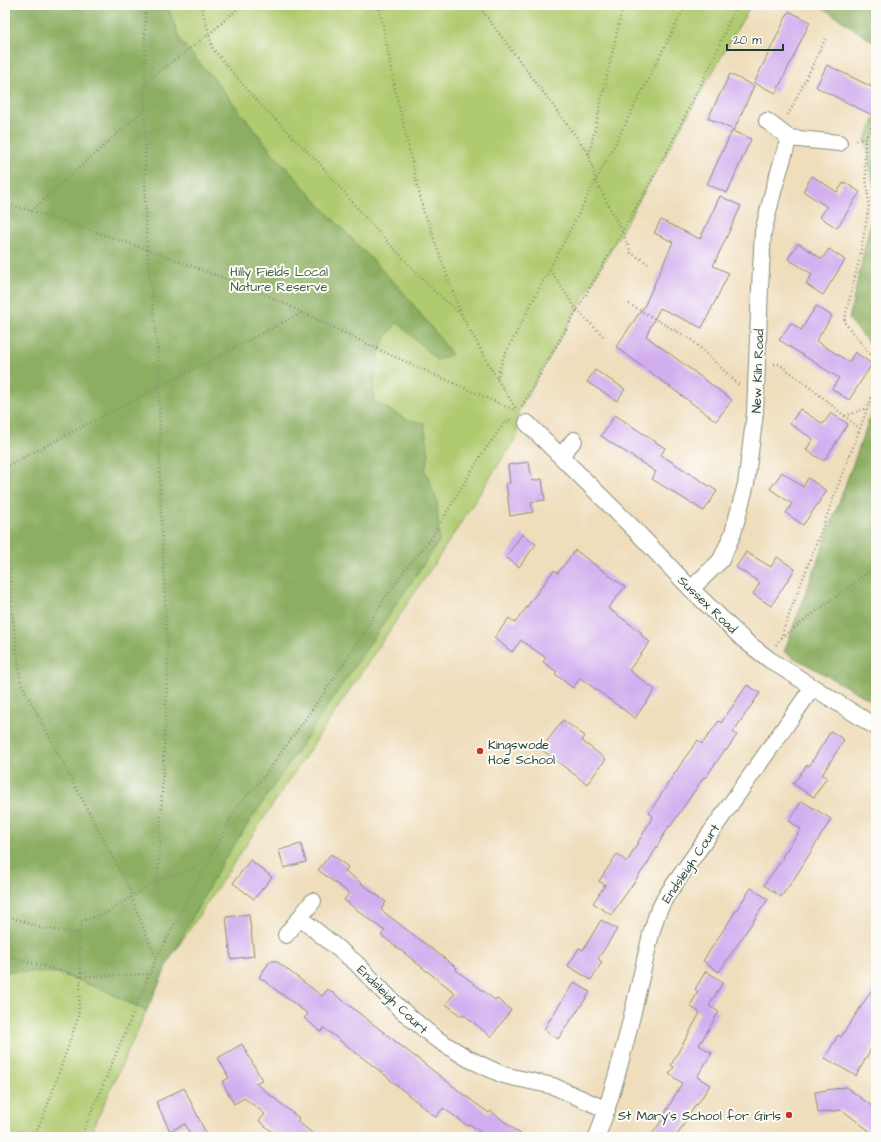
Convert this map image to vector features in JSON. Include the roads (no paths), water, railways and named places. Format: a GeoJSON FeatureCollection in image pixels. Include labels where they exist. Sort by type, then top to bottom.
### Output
{"type":"FeatureCollection","features":[{"type":"Feature","properties":{"kind":"street"},"geometry":{"type":"LineString","coordinates":[[767,121],[784,135],[839,143]]}},
{"type":"Feature","properties":{"kind":"street","name":"New Kiln Road"},"geometry":{"type":"LineString","coordinates":[[691,589],[721,560],[733,533],[746,484],[756,413],[763,232],[774,188],[784,135]]}},
{"type":"Feature","properties":{"kind":"street","name":"Sussex Road"},"geometry":{"type":"LineString","coordinates":[[522,417],[635,530],[691,589],[744,640],[770,660],[876,727]]}},
{"type":"Feature","properties":{"kind":"street"},"geometry":{"type":"LineString","coordinates":[[561,456],[574,440]]}},
{"type":"Feature","properties":{"kind":"street","name":"Endsleigh Court"},"geometry":{"type":"LineString","coordinates":[[597,1137],[622,1056],[657,914],[666,896],[813,687]]}},
{"type":"Feature","properties":{"kind":"street"},"geometry":{"type":"LineString","coordinates":[[286,935],[313,901]]}},
{"type":"Feature","properties":{"kind":"street","name":"Endsleigh Court"},"geometry":{"type":"LineString","coordinates":[[300,918],[356,963],[399,1008],[435,1038],[460,1054],[504,1075],[553,1086],[606,1110]]}},
{"type":"Feature","properties":{"kind":"place","name":"Kingswode Hoe School"},"geometry":{"type":"Point","coordinates":[480,751]}},
{"type":"Feature","properties":{"kind":"place","name":"St Mary's School for Girls"},"geometry":{"type":"Point","coordinates":[789,1115]}},
{"type":"Feature","properties":{"kind":"park label","name":"Hilly Fields Local Nature Reserve"},"geometry":{"type":"Point","coordinates":[279,278]}}]}
